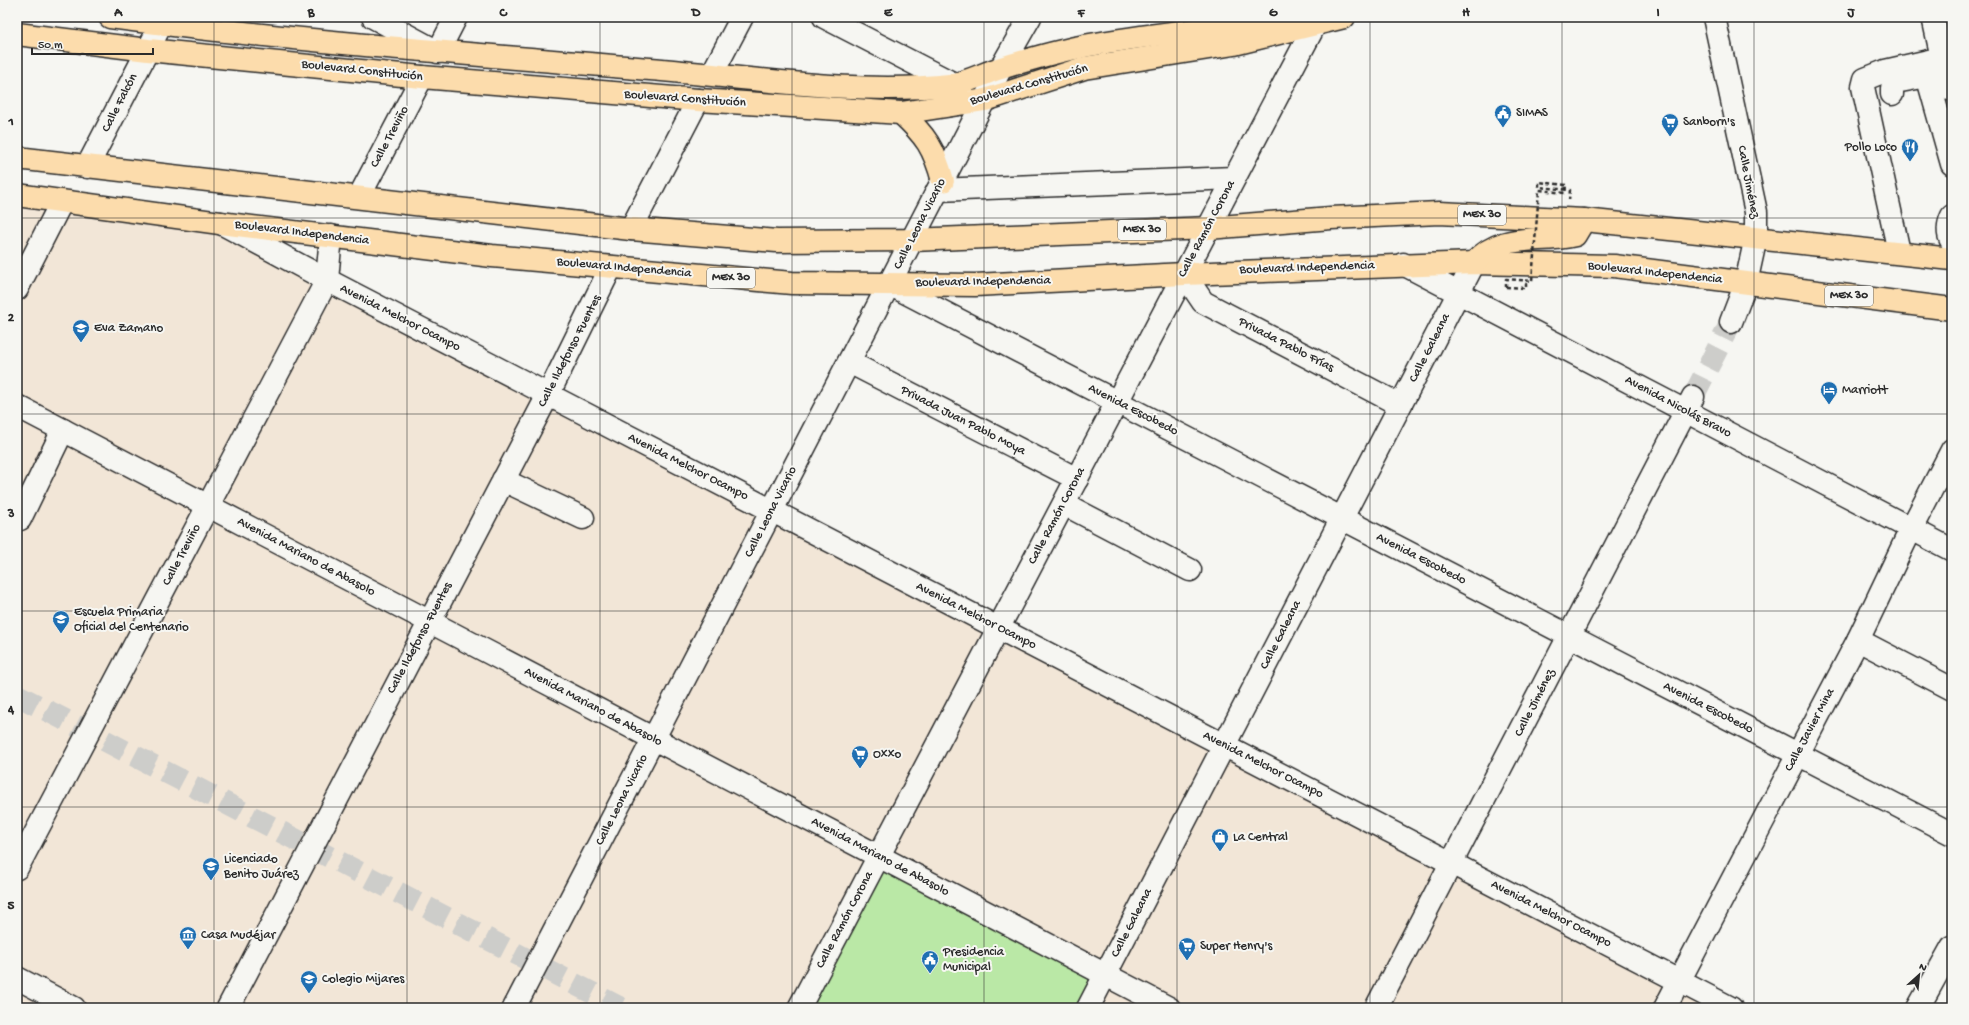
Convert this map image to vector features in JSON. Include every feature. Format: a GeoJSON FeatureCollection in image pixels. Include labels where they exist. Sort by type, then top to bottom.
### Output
{"type":"FeatureCollection","features":[{"type":"Feature","properties":{"kind":"main road","name":"Boulevard Constitución"},"geometry":{"type":"LineString","coordinates":[[110,17],[163,20],[438,52],[712,74],[833,86],[910,87],[955,84],[1001,68],[1081,46],[1232,26],[1273,17]]}},
{"type":"Feature","properties":{"kind":"main road","name":"Boulevard Constitución"},"geometry":{"type":"LineString","coordinates":[[17,34],[148,50],[422,77],[698,100],[901,113],[985,100],[1084,68],[1234,44],[1315,20],[1344,17]]}},
{"type":"Feature","properties":{"kind":"main road"},"geometry":{"type":"LineString","coordinates":[[901,113],[919,130],[927,141],[936,158],[940,185]]}},
{"type":"Feature","properties":{"kind":"main road","name":"MEX 30"},"geometry":{"type":"LineString","coordinates":[[17,158],[632,229],[777,241],[912,240],[1208,228],[1331,218],[1439,213],[1576,219],[1899,252],[1952,259]]}},
{"type":"Feature","properties":{"kind":"main road","name":"Boulevard Independencia"},"geometry":{"type":"LineString","coordinates":[[17,195],[220,223],[492,256],[611,268],[792,283],[975,285],[1404,264],[1474,263],[1614,266],[1952,309]]}},
{"type":"Feature","properties":{"kind":"main road"},"geometry":{"type":"LineString","coordinates":[[1474,263],[1483,252],[1502,242],[1562,238],[1575,235],[1576,219]]}},
{"type":"Feature","properties":{"kind":"street"},"geometry":{"type":"LineString","coordinates":[[373,17],[438,52],[456,17]]}},
{"type":"Feature","properties":{"kind":"street"},"geometry":{"type":"LineString","coordinates":[[712,74],[742,17]]}},
{"type":"Feature","properties":{"kind":"street"},"geometry":{"type":"LineString","coordinates":[[824,17],[985,100]]}},
{"type":"Feature","properties":{"kind":"street","name":"Calle Leona Vicario"},"geometry":{"type":"LineString","coordinates":[[514,1008],[940,185],[1001,68],[1030,17]]}},
{"type":"Feature","properties":{"kind":"street","name":"Calle Jiménez"},"geometry":{"type":"LineString","coordinates":[[1714,17],[1756,212],[1756,237],[1746,283],[1731,322]]}},
{"type":"Feature","properties":{"kind":"street"},"geometry":{"type":"LineString","coordinates":[[1933,17],[1942,58],[1952,90]]}},
{"type":"Feature","properties":{"kind":"street","name":"Calle Falcón"},"geometry":{"type":"LineString","coordinates":[[87,167],[163,20]]}},
{"type":"Feature","properties":{"kind":"street","name":"Calle Ramón Corona"},"geometry":{"type":"LineString","coordinates":[[799,1008],[1064,504],[1315,20]]}},
{"type":"Feature","properties":{"kind":"street"},"geometry":{"type":"LineString","coordinates":[[1899,252],[1863,88],[1865,79],[1886,71],[1942,58]]}},
{"type":"Feature","properties":{"kind":"street","name":"Calle Treviño"},"geometry":{"type":"LineString","coordinates":[[359,197],[422,77]]}},
{"type":"Feature","properties":{"kind":"street"},"geometry":{"type":"LineString","coordinates":[[1892,94],[1892,88],[1895,82],[1922,77],[1928,79],[1952,164]]}},
{"type":"Feature","properties":{"kind":"street"},"geometry":{"type":"LineString","coordinates":[[632,229],[698,100]]}},
{"type":"Feature","properties":{"kind":"street"},"geometry":{"type":"LineString","coordinates":[[940,185],[1234,178]]}},
{"type":"Feature","properties":{"kind":"street"},"geometry":{"type":"LineString","coordinates":[[17,289],[62,202]]}},
{"type":"Feature","properties":{"kind":"street"},"geometry":{"type":"LineString","coordinates":[[1952,216],[1948,222],[1952,242]]}},
{"type":"Feature","properties":{"kind":"street","name":"Avenida Melchor Ocampo"},"geometry":{"type":"LineString","coordinates":[[220,223],[326,280],[1731,1008]]}},
{"type":"Feature","properties":{"kind":"street","name":"Calle Treviño"},"geometry":{"type":"LineString","coordinates":[[17,868],[326,280],[331,236]]}},
{"type":"Feature","properties":{"kind":"street","name":"Calle Galeana"},"geometry":{"type":"LineString","coordinates":[[1088,1008],[1474,263]]}},
{"type":"Feature","properties":{"kind":"street","name":"Avenida Nicolás Bravo"},"geometry":{"type":"LineString","coordinates":[[1404,264],[1458,293],[1689,404],[1952,550]]}},
{"type":"Feature","properties":{"kind":"street","name":"Calle Ildefonso Fuentes"},"geometry":{"type":"LineString","coordinates":[[228,1008],[428,621],[548,394],[611,268]]}},
{"type":"Feature","properties":{"kind":"street","name":"Privada Pablo Frías"},"geometry":{"type":"LineString","coordinates":[[1184,274],[1203,302],[1400,404]]}},
{"type":"Feature","properties":{"kind":"street","name":"Avenida Escobedo"},"geometry":{"type":"LineString","coordinates":[[889,284],[1952,834]]}},
{"type":"Feature","properties":{"kind":"street","name":"Privada Juan Pablo Moya"},"geometry":{"type":"LineString","coordinates":[[849,362],[1077,479]]}},
{"type":"Feature","properties":{"kind":"street","name":"Calle Jiménez"},"geometry":{"type":"LineString","coordinates":[[1376,1008],[1689,404]]}},
{"type":"Feature","properties":{"kind":"street","name":"Avenida Mariano de Abasolo"},"geometry":{"type":"LineString","coordinates":[[17,406],[1169,1008]]}},
{"type":"Feature","properties":{"kind":"street"},"geometry":{"type":"LineString","coordinates":[[20,519],[63,430]]}},
{"type":"Feature","properties":{"kind":"street","name":"Calle Javier Mina"},"geometry":{"type":"LineString","coordinates":[[1665,1008],[1797,753],[1858,640],[1911,528],[1952,450]]}},
{"type":"Feature","properties":{"kind":"street"},"geometry":{"type":"LineString","coordinates":[[503,480],[583,518]]}},
{"type":"Feature","properties":{"kind":"street"},"geometry":{"type":"LineString","coordinates":[[1064,504],[1190,570]]}},
{"type":"Feature","properties":{"kind":"street"},"geometry":{"type":"LineString","coordinates":[[1858,640],[1952,689]]}},
{"type":"Feature","properties":{"kind":"street"},"geometry":{"type":"LineString","coordinates":[[1918,1008],[1952,947]]}},
{"type":"Feature","properties":{"kind":"street"},"geometry":{"type":"LineString","coordinates":[[17,978],[74,1008]]}},
{"type":"Feature","properties":{"kind":"path"},"geometry":{"type":"LineString","coordinates":[[1506,287],[1506,279],[1532,281],[1539,190],[1566,193],[1566,185],[1539,182],[1539,187],[1570,190],[1576,219]]}},
{"type":"Feature","properties":{"kind":"shaded area"},"geometry":{"type":"Polygon","coordinates":[[[17,195],[206,222],[1722,1008],[17,1008],[17,195]]]}},
{"type":"Feature","properties":{"kind":"green space"},"geometry":{"type":"Polygon","coordinates":[[[878,858],[1106,976],[1089,1008],[800,1008],[878,858]]]}},
{"type":"Feature","properties":{"kind":"tunnel"},"geometry":{"type":"LineString","coordinates":[[1693,397],[1731,322]]}},
{"type":"Feature","properties":{"kind":"tunnel"},"geometry":{"type":"LineString","coordinates":[[17,695],[621,1008]]}},
{"type":"Feature","properties":{"kind":"place","name":"SIMAS"},"geometry":{"type":"Point","coordinates":[1503,128]}},
{"type":"Feature","properties":{"kind":"place","name":"Sanborn's"},"geometry":{"type":"Point","coordinates":[1670,137]}},
{"type":"Feature","properties":{"kind":"place","name":"Pollo Loco"},"geometry":{"type":"Point","coordinates":[1910,162]}},
{"type":"Feature","properties":{"kind":"place","name":"Eva Zamano"},"geometry":{"type":"Point","coordinates":[81,343]}},
{"type":"Feature","properties":{"kind":"place","name":"Marriott"},"geometry":{"type":"Point","coordinates":[1829,405]}},
{"type":"Feature","properties":{"kind":"place","name":"Escuela Primaria Oficial del Centenario"},"geometry":{"type":"Point","coordinates":[61,634]}},
{"type":"Feature","properties":{"kind":"place","name":"Oxxo"},"geometry":{"type":"Point","coordinates":[860,769]}},
{"type":"Feature","properties":{"kind":"place","name":"La Central"},"geometry":{"type":"Point","coordinates":[1220,852]}},
{"type":"Feature","properties":{"kind":"place","name":"Licenciado Benito Juárez"},"geometry":{"type":"Point","coordinates":[211,881]}},
{"type":"Feature","properties":{"kind":"place","name":"Casa Mudéjar"},"geometry":{"type":"Point","coordinates":[188,950]}},
{"type":"Feature","properties":{"kind":"place","name":"Super Henry's"},"geometry":{"type":"Point","coordinates":[1187,961]}},
{"type":"Feature","properties":{"kind":"place","name":"Presidencia Municipal"},"geometry":{"type":"Point","coordinates":[930,974]}},
{"type":"Feature","properties":{"kind":"place","name":"Colegio Mijares"},"geometry":{"type":"Point","coordinates":[309,994]}}]}
